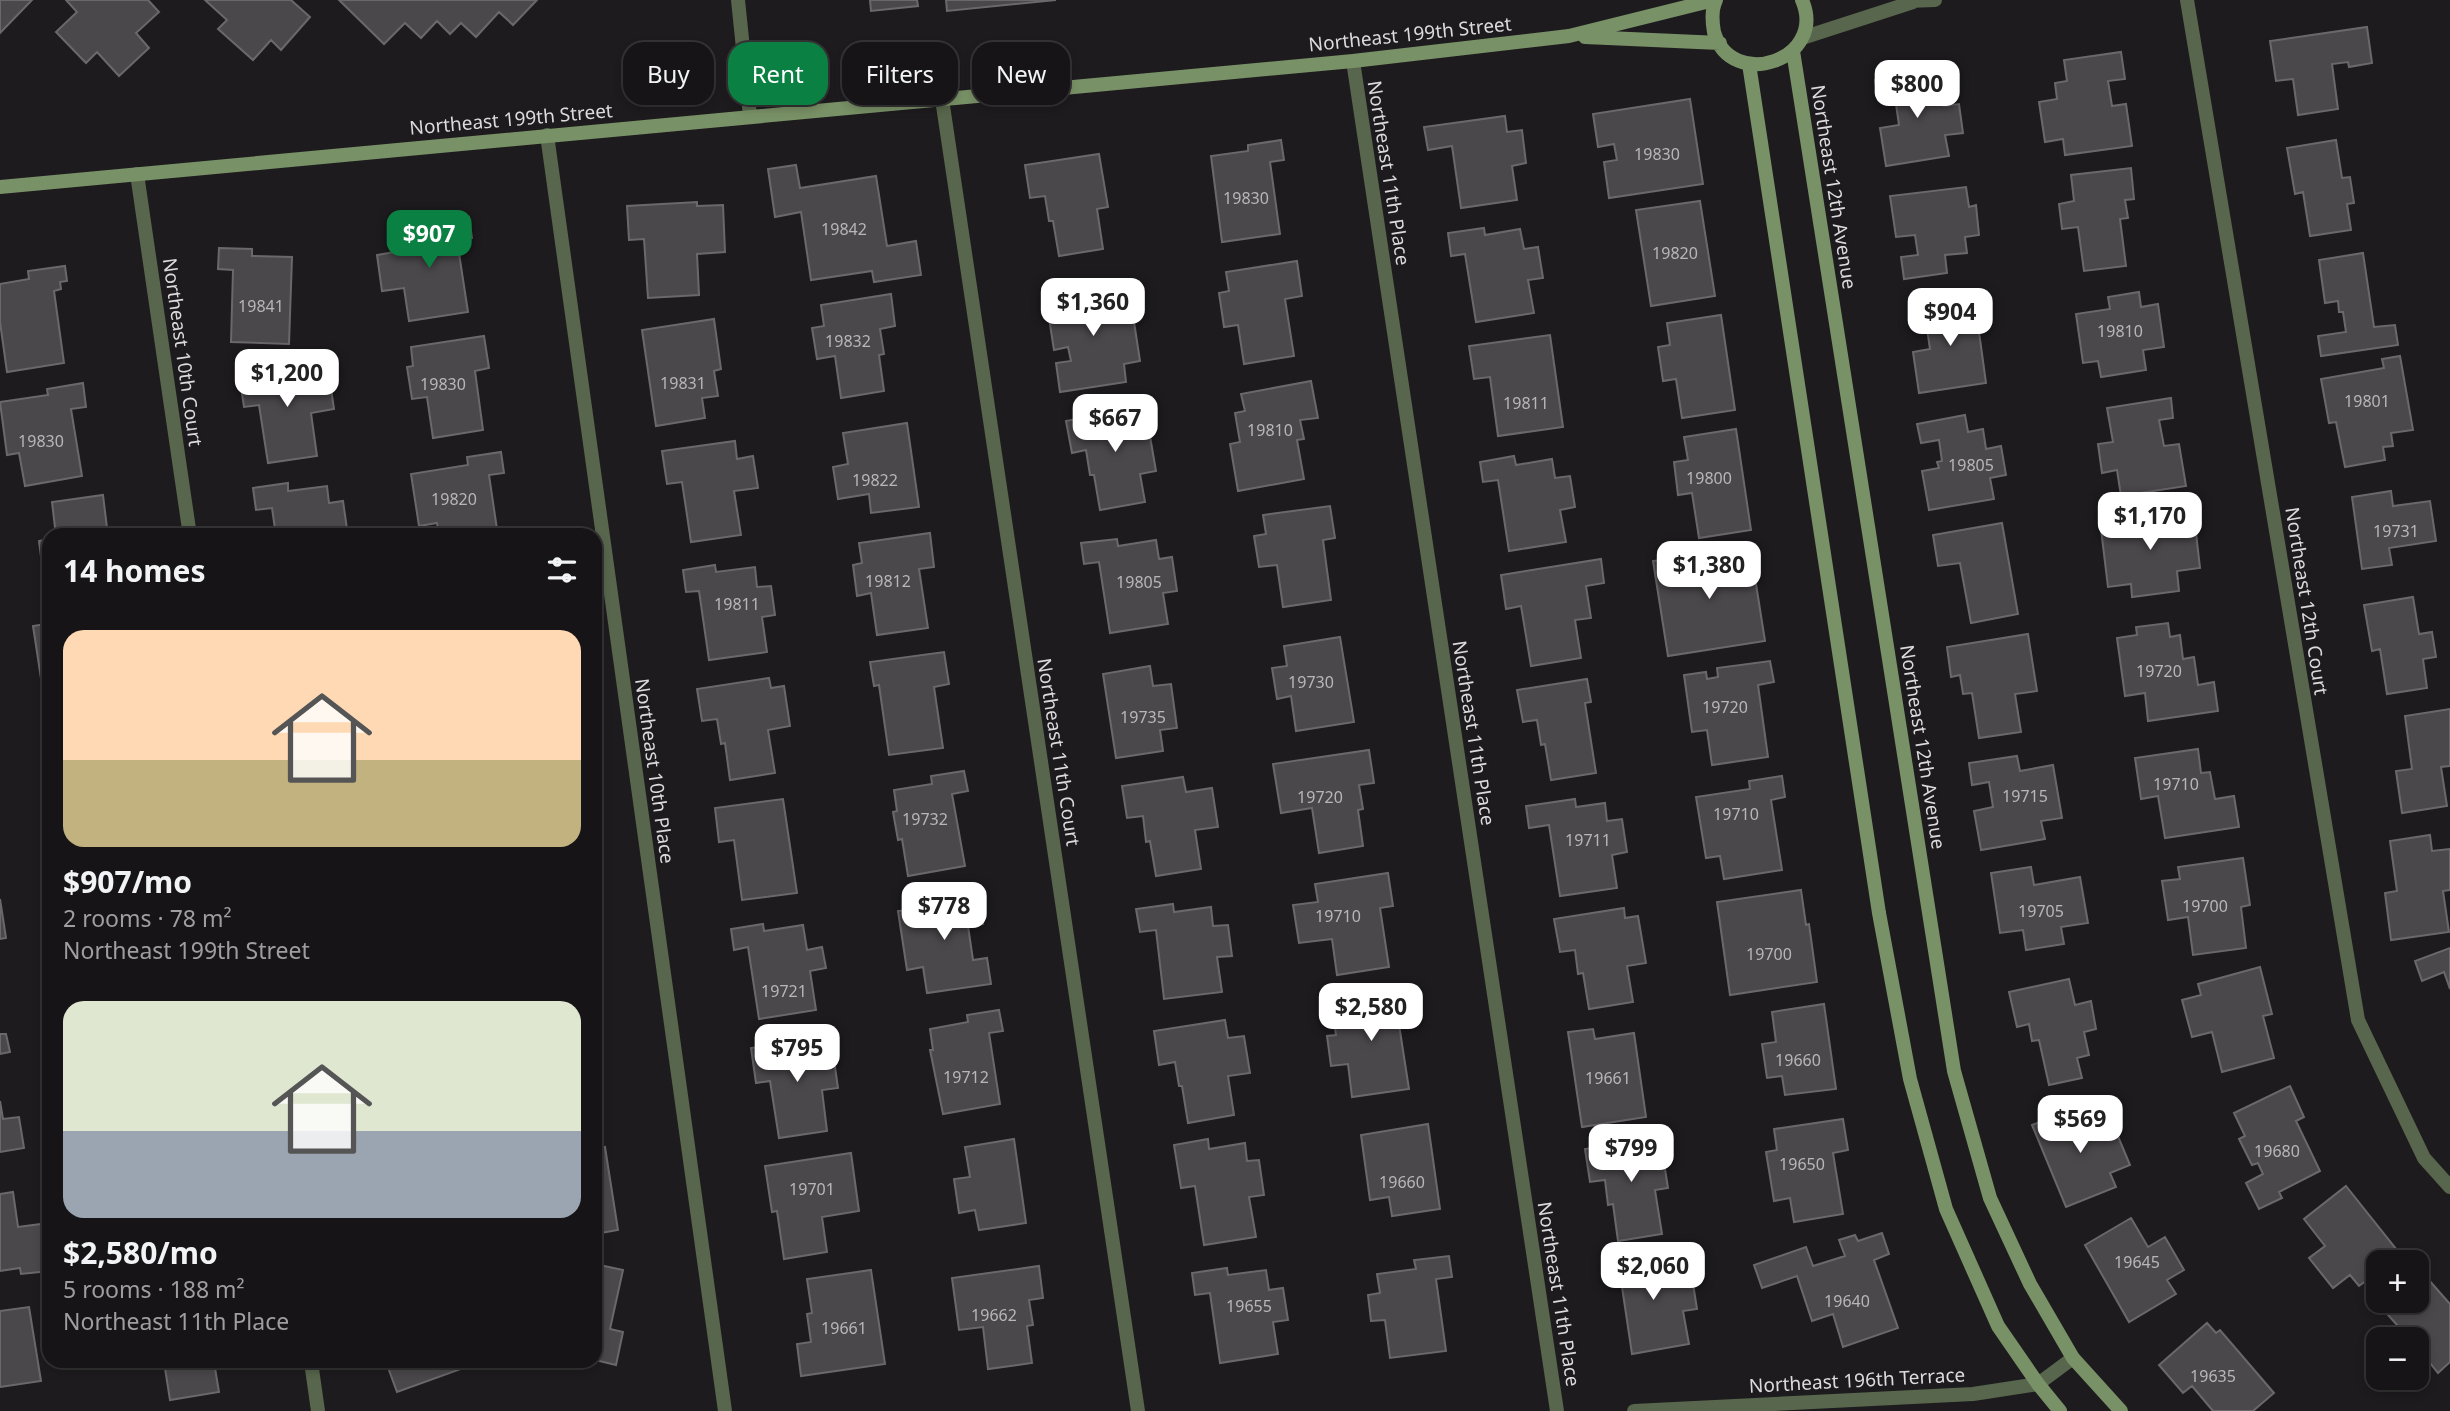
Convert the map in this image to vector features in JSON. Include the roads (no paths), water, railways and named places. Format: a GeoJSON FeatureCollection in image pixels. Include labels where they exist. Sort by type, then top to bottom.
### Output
{"type":"FeatureCollection","features":[{"type":"Feature","properties":{"kind":"street"},"geometry":{"type":"LineString","coordinates":[[738,0],[750,116]]}},
{"type":"Feature","properties":{"kind":"street"},"geometry":{"type":"LineString","coordinates":[[1715,0],[1712,20],[1720,43],[1735,58],[1749,64],[1765,65],[1780,60],[1793,51],[1802,38],[1806,23],[1802,0]]}},
{"type":"Feature","properties":{"kind":"street","name":"Northeast 199th Street"},"geometry":{"type":"LineString","coordinates":[[958,98],[1353,61],[1569,36],[1715,0]]}},
{"type":"Feature","properties":{"kind":"street"},"geometry":{"type":"LineString","coordinates":[[1891,0],[1934,0]]}},
{"type":"Feature","properties":{"kind":"street","name":"Northeast 12th Court"},"geometry":{"type":"LineString","coordinates":[[2187,0],[2357,1020],[2424,1158],[2450,1187]]}},
{"type":"Feature","properties":{"kind":"street"},"geometry":{"type":"LineString","coordinates":[[1802,38],[1913,2]]}},
{"type":"Feature","properties":{"kind":"street","name":"Northeast 199th Street"},"geometry":{"type":"LineString","coordinates":[[1569,36],[1720,43]]}},
{"type":"Feature","properties":{"kind":"street","name":"Northeast 12th Avenue"},"geometry":{"type":"LineString","coordinates":[[1793,51],[1954,1071],[1990,1198],[2030,1284],[2073,1358],[2121,1411]]}},
{"type":"Feature","properties":{"kind":"street","name":"Northeast 11th Place"},"geometry":{"type":"LineString","coordinates":[[1353,61],[1557,1411]]}},
{"type":"Feature","properties":{"kind":"street"},"geometry":{"type":"LineString","coordinates":[[1749,64],[1880,913],[1910,1079],[1946,1209],[1998,1326],[2060,1411]]}},
{"type":"Feature","properties":{"kind":"street","name":"Northeast 199th Street"},"geometry":{"type":"LineString","coordinates":[[0,187],[874,105]]}},
{"type":"Feature","properties":{"kind":"street","name":"Northeast 11th Court"},"geometry":{"type":"LineString","coordinates":[[943,105],[1139,1411]]}},
{"type":"Feature","properties":{"kind":"street","name":"Northeast 10th Place"},"geometry":{"type":"LineString","coordinates":[[547,135],[602,528]]}},
{"type":"Feature","properties":{"kind":"street","name":"Northeast 10th Court"},"geometry":{"type":"LineString","coordinates":[[137,174],[189,528]]}},
{"type":"Feature","properties":{"kind":"street","name":"Northeast 10th Place"},"geometry":{"type":"LineString","coordinates":[[602,529],[725,1411]]}},
{"type":"Feature","properties":{"kind":"street","name":"Northeast 196th Terrace"},"geometry":{"type":"LineString","coordinates":[[1634,1411],[1973,1394],[2038,1384],[2073,1358]]}},
{"type":"Feature","properties":{"kind":"street"},"geometry":{"type":"LineString","coordinates":[[312,1368],[318,1411]]}}]}
